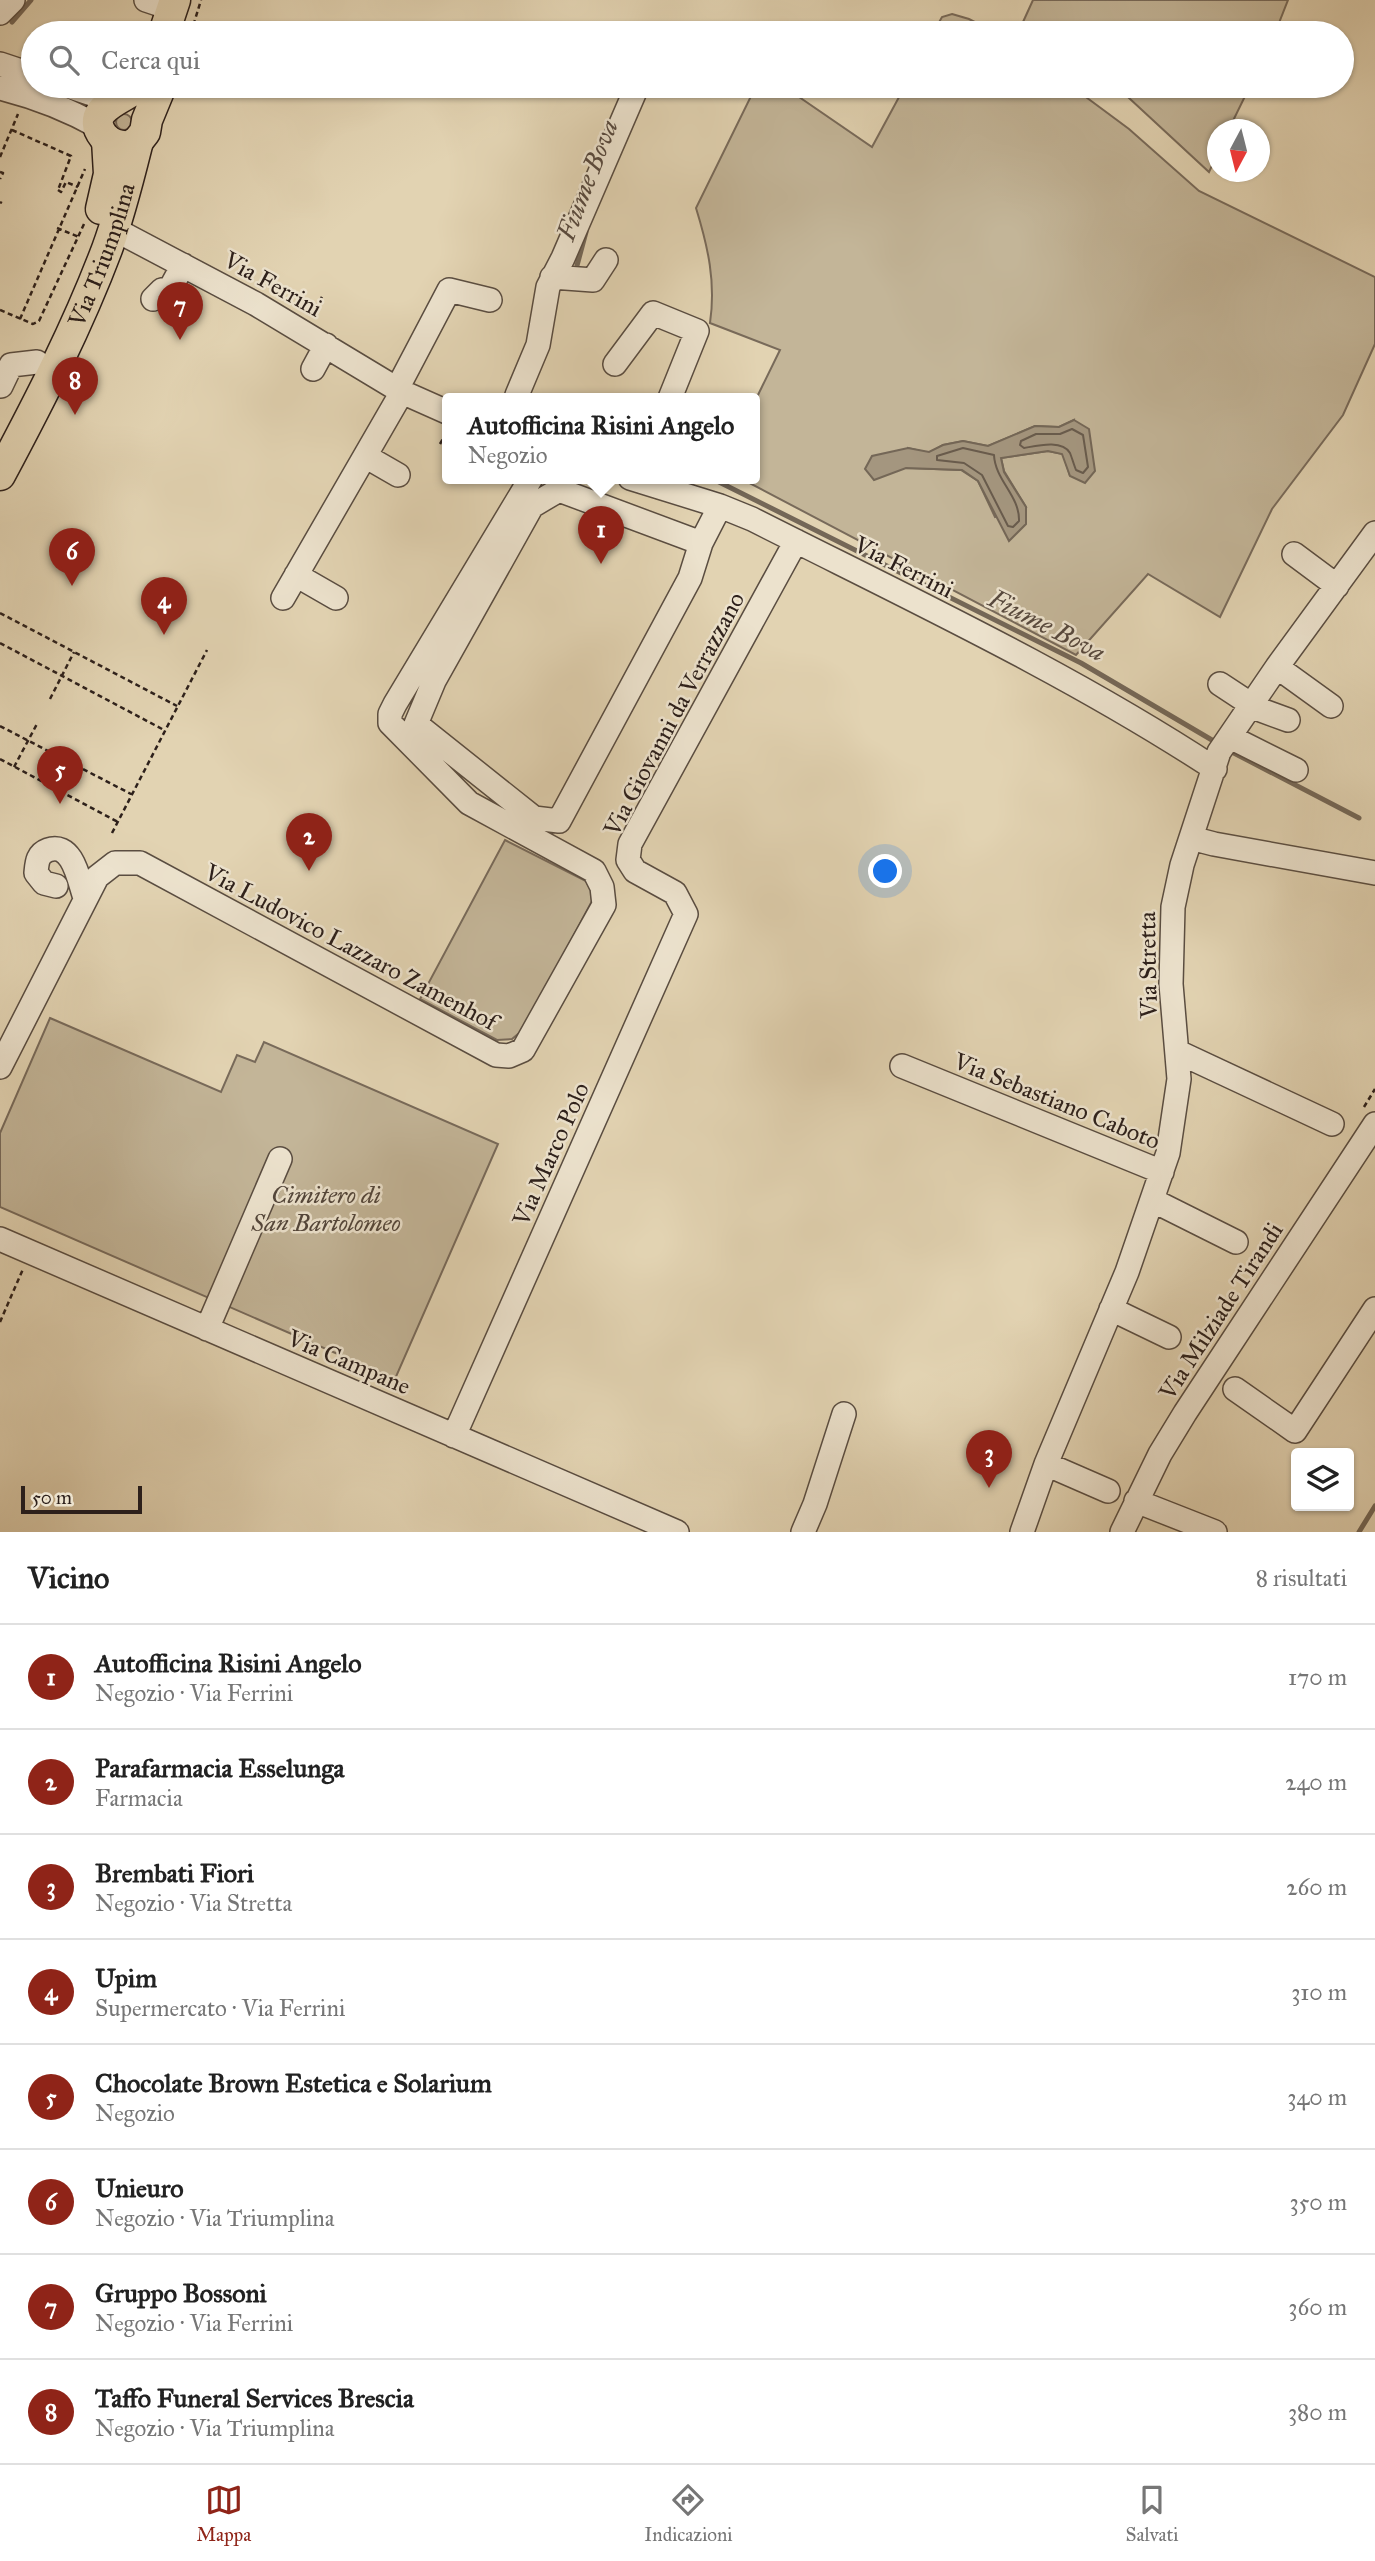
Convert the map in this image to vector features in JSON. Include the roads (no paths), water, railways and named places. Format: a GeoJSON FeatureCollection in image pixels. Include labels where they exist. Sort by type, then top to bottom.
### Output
{"type":"FeatureCollection","features":[{"type":"Feature","properties":{"kind":"main road","name":"Via Triumplina"},"geometry":{"type":"LineString","coordinates":[[0,475],[54,368],[101,263],[156,98]]}},
{"type":"Feature","properties":{"kind":"main road"},"geometry":{"type":"LineString","coordinates":[[116,110],[136,102],[142,107],[143,131]]}},
{"type":"Feature","properties":{"kind":"main road","name":"Via Triumplina"},"geometry":{"type":"LineString","coordinates":[[116,110],[115,145],[125,146],[143,131]]}},
{"type":"Feature","properties":{"kind":"main road","name":"Via Triumplina"},"geometry":{"type":"LineString","coordinates":[[0,438],[69,294],[102,208],[109,174],[116,110]]}},
{"type":"Feature","properties":{"kind":"street"},"geometry":{"type":"LineString","coordinates":[[0,13],[13,0]]}},
{"type":"Feature","properties":{"kind":"street"},"geometry":{"type":"LineString","coordinates":[[0,64],[21,71]]}},
{"type":"Feature","properties":{"kind":"street"},"geometry":{"type":"LineString","coordinates":[[0,88],[21,93]]}},
{"type":"Feature","properties":{"kind":"street"},"geometry":{"type":"LineString","coordinates":[[36,98],[68,110],[116,110]]}},
{"type":"Feature","properties":{"kind":"street"},"geometry":{"type":"LineString","coordinates":[[92,98],[116,110]]}},
{"type":"Feature","properties":{"kind":"street"},"geometry":{"type":"LineString","coordinates":[[518,393],[567,278],[563,258],[632,98]]}},
{"type":"Feature","properties":{"kind":"street","name":"Via Ferrini"},"geometry":{"type":"LineString","coordinates":[[114,229],[183,265],[307,323],[326,345],[400,391],[442,410]]}},
{"type":"Feature","properties":{"kind":"street"},"geometry":{"type":"LineString","coordinates":[[567,278],[593,280],[606,260]]}},
{"type":"Feature","properties":{"kind":"street"},"geometry":{"type":"LineString","coordinates":[[153,299],[162,290],[170,289],[183,265]]}},
{"type":"Feature","properties":{"kind":"street"},"geometry":{"type":"LineString","coordinates":[[283,598],[365,456],[449,290],[490,300]]}},
{"type":"Feature","properties":{"kind":"street"},"geometry":{"type":"LineString","coordinates":[[615,364],[653,313],[697,331],[672,393]]}},
{"type":"Feature","properties":{"kind":"street"},"geometry":{"type":"LineString","coordinates":[[313,369],[326,345]]}},
{"type":"Feature","properties":{"kind":"street"},"geometry":{"type":"LineString","coordinates":[[1,386],[10,365],[37,362]]}},
{"type":"Feature","properties":{"kind":"street"},"geometry":{"type":"LineString","coordinates":[[365,456],[398,475]]}},
{"type":"Feature","properties":{"kind":"street","name":"Via Ludovico Lazzaro Zamenhof"},"geometry":{"type":"LineString","coordinates":[[0,1067],[85,898],[97,877],[115,863],[140,863],[155,881],[496,1055],[509,1056],[523,1050],[604,905],[602,887],[594,871],[469,803],[390,723],[390,714],[527,484]]}},
{"type":"Feature","properties":{"kind":"street"},"geometry":{"type":"LineString","coordinates":[[701,543],[560,484],[532,506],[434,681],[416,724],[534,818],[559,821],[690,578],[701,543],[720,506]]}},
{"type":"Feature","properties":{"kind":"street","name":"Via Ferrini"},"geometry":{"type":"LineString","coordinates":[[668,484],[796,541],[1148,725],[1221,753]]}},
{"type":"Feature","properties":{"kind":"street","name":"Via Stretta"},"geometry":{"type":"LineString","coordinates":[[1022,1532],[1046,1464],[1111,1309],[1162,1172],[1177,1106],[1178,1052],[1171,984],[1171,928],[1176,886],[1221,753],[1277,667],[1375,533]]}},
{"type":"Feature","properties":{"kind":"street","name":"Via Giovanni da Verrazzano"},"geometry":{"type":"LineString","coordinates":[[675,893],[635,871],[628,860],[630,844],[796,541]]}},
{"type":"Feature","properties":{"kind":"street"},"geometry":{"type":"LineString","coordinates":[[1294,554],[1337,586]]}},
{"type":"Feature","properties":{"kind":"street"},"geometry":{"type":"LineString","coordinates":[[296,575],[336,598]]}},
{"type":"Feature","properties":{"kind":"street"},"geometry":{"type":"LineString","coordinates":[[1277,667],[1331,706]]}},
{"type":"Feature","properties":{"kind":"street"},"geometry":{"type":"LineString","coordinates":[[1220,684],[1251,705],[1287,720]]}},
{"type":"Feature","properties":{"kind":"street"},"geometry":{"type":"LineString","coordinates":[[1221,753],[1289,766]]}},
{"type":"Feature","properties":{"kind":"street"},"geometry":{"type":"LineString","coordinates":[[1191,838],[1375,873]]}},
{"type":"Feature","properties":{"kind":"street"},"geometry":{"type":"LineString","coordinates":[[56,886],[44,883],[36,873],[37,859],[43,851],[55,848],[66,852],[73,863],[85,898]]}},
{"type":"Feature","properties":{"kind":"street","name":"Via Marco Polo"},"geometry":{"type":"LineString","coordinates":[[454,1436],[686,914],[675,893]]}},
{"type":"Feature","properties":{"kind":"street"},"geometry":{"type":"LineString","coordinates":[[1178,1052],[1332,1124]]}},
{"type":"Feature","properties":{"kind":"street","name":"Via Sebastiano Caboto"},"geometry":{"type":"LineString","coordinates":[[902,1066],[1162,1172]]}},
{"type":"Feature","properties":{"kind":"street","name":"Via Milziade Tirandi"},"geometry":{"type":"LineString","coordinates":[[1122,1532],[1160,1454],[1185,1413],[1368,1149],[1375,1124]]}},
{"type":"Feature","properties":{"kind":"street"},"geometry":{"type":"LineString","coordinates":[[207,1329],[280,1158]]}},
{"type":"Feature","properties":{"kind":"street"},"geometry":{"type":"LineString","coordinates":[[1153,1200],[1236,1242]]}},
{"type":"Feature","properties":{"kind":"street","name":"Via Campane"},"geometry":{"type":"LineString","coordinates":[[0,1239],[454,1436],[650,1527],[677,1532]]}},
{"type":"Feature","properties":{"kind":"street"},"geometry":{"type":"LineString","coordinates":[[1111,1309],[1169,1337]]}},
{"type":"Feature","properties":{"kind":"street"},"geometry":{"type":"LineString","coordinates":[[1236,1389],[1295,1431],[1375,1309]]}},
{"type":"Feature","properties":{"kind":"street"},"geometry":{"type":"LineString","coordinates":[[803,1532],[815,1504],[844,1414]]}},
{"type":"Feature","properties":{"kind":"street"},"geometry":{"type":"LineString","coordinates":[[1046,1464],[1108,1491]]}},
{"type":"Feature","properties":{"kind":"street"},"geometry":{"type":"LineString","coordinates":[[1136,1501],[1215,1532]]}},
{"type":"Feature","properties":{"kind":"water"},"geometry":{"type":"Polygon","coordinates":[[[1074,420],[1089,429],[1095,471],[1085,483],[1070,476],[1062,454],[1048,451],[1001,458],[1004,472],[1026,507],[1026,524],[1009,541],[978,481],[962,470],[906,468],[874,480],[865,469],[872,456],[908,448],[929,452],[943,445],[963,441],[988,446],[1035,426],[1059,427],[1074,420]]]}},
{"type":"Feature","properties":{"kind":"waterway"},"geometry":{"type":"LineString","coordinates":[[12,22],[31,0]]}},
{"type":"Feature","properties":{"kind":"waterway","name":"Fiume Bova"},"geometry":{"type":"LineString","coordinates":[[575,273],[586,232]]}},
{"type":"Feature","properties":{"kind":"waterway","name":"Fiume Bova"},"geometry":{"type":"LineString","coordinates":[[723,484],[1081,663],[1217,743]]}},
{"type":"Feature","properties":{"kind":"waterway","name":"Fiume Bova"},"geometry":{"type":"LineString","coordinates":[[1228,750],[1359,818]]}},
{"type":"Feature","properties":{"kind":"waterway","name":"Fiume Bova"},"geometry":{"type":"LineString","coordinates":[[1359,1532],[1375,1506]]}},
{"type":"Feature","properties":{"kind":"place","name":"Gruppo Bossoni"},"geometry":{"type":"Point","coordinates":[180,340]}},
{"type":"Feature","properties":{"kind":"place","name":"Taffo Funeral Services Brescia"},"geometry":{"type":"Point","coordinates":[75,415]}},
{"type":"Feature","properties":{"kind":"place","name":"Autofficina Risini Angelo"},"geometry":{"type":"Point","coordinates":[601,564]}},
{"type":"Feature","properties":{"kind":"place","name":"Unieuro"},"geometry":{"type":"Point","coordinates":[72,586]}},
{"type":"Feature","properties":{"kind":"place","name":"Upim"},"geometry":{"type":"Point","coordinates":[164,635]}},
{"type":"Feature","properties":{"kind":"place","name":"Chocolate Brown Estetica e Solarium"},"geometry":{"type":"Point","coordinates":[60,804]}},
{"type":"Feature","properties":{"kind":"place","name":"Parafarmacia Esselunga"},"geometry":{"type":"Point","coordinates":[309,871]}},
{"type":"Feature","properties":{"kind":"place","name":"Brembati Fiori"},"geometry":{"type":"Point","coordinates":[989,1488]}},
{"type":"Feature","properties":{"kind":"park label","name":"Cimitero di San Bartolomeo"},"geometry":{"type":"Point","coordinates":[326,1209]}}]}
